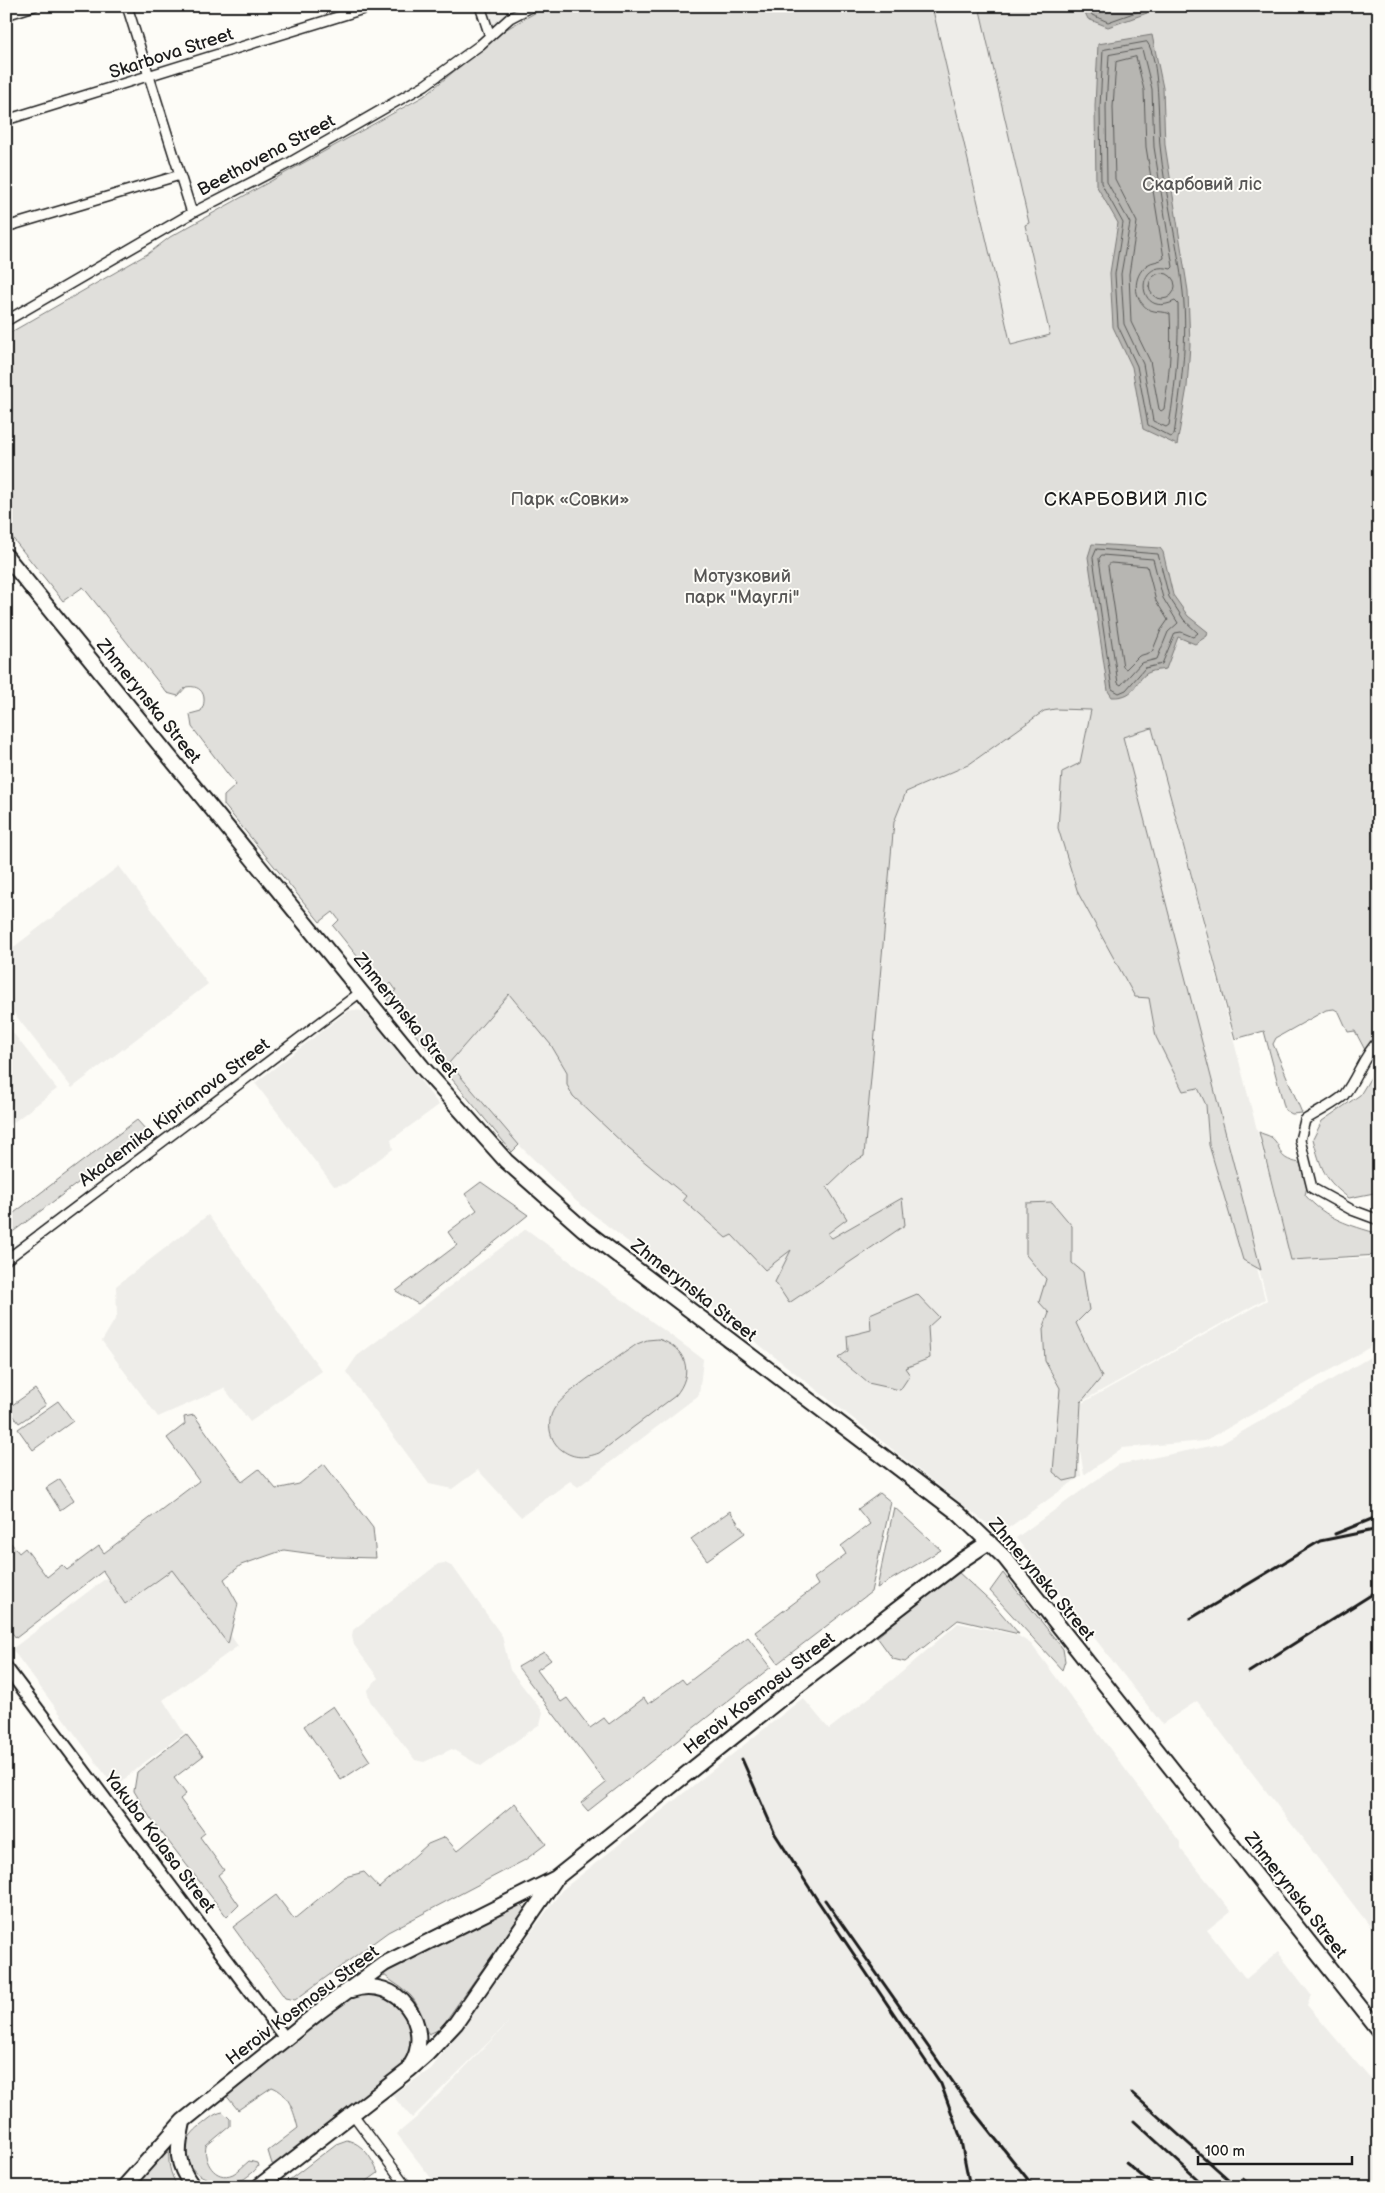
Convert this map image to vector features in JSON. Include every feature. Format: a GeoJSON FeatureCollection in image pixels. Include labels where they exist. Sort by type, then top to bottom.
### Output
{"type":"FeatureCollection","features":[{"type":"Feature","properties":{"kind":"main road","name":"Zhmerynska Street"},"geometry":{"type":"LineString","coordinates":[[6,556],[423,1068],[522,1177],[584,1229],[958,1513],[1004,1558],[1379,2031]]}},
{"type":"Feature","properties":{"kind":"main road","name":"Heroiv Kosmosu Street"},"geometry":{"type":"LineString","coordinates":[[124,2187],[183,2122],[285,2038],[346,1992],[384,1964],[556,1878],[788,1693],[959,1562],[989,1542]]}},
{"type":"Feature","properties":{"kind":"main road","name":"Heroiv Kosmosu Street"},"geometry":{"type":"LineString","coordinates":[[258,2187],[427,2054],[456,2023],[556,1878]]}},
{"type":"Feature","properties":{"kind":"main road"},"geometry":{"type":"LineString","coordinates":[[346,1992],[361,1988],[377,1988],[387,1991],[405,2002],[416,2020],[419,2040],[418,2051],[409,2070]]}},
{"type":"Feature","properties":{"kind":"main road"},"geometry":{"type":"LineString","coordinates":[[183,2122],[178,2158],[183,2174],[193,2187]]}},
{"type":"Feature","properties":{"kind":"street"},"geometry":{"type":"LineString","coordinates":[[6,15],[34,6]]}},
{"type":"Feature","properties":{"kind":"street"},"geometry":{"type":"LineString","coordinates":[[128,6],[192,213]]}},
{"type":"Feature","properties":{"kind":"street","name":"Skarbova Street"},"geometry":{"type":"LineString","coordinates":[[6,120],[373,6]]}},
{"type":"Feature","properties":{"kind":"street"},"geometry":{"type":"LineString","coordinates":[[480,6],[490,36]]}},
{"type":"Feature","properties":{"kind":"street","name":"Beethovena Street"},"geometry":{"type":"LineString","coordinates":[[6,321],[192,213],[291,162],[425,85],[490,36],[510,18],[533,6]]}},
{"type":"Feature","properties":{"kind":"street"},"geometry":{"type":"LineString","coordinates":[[6,228],[180,175]]}},
{"type":"Feature","properties":{"kind":"street","name":"Akademika Kiprianova Street"},"geometry":{"type":"LineString","coordinates":[[6,1260],[362,991]]}},
{"type":"Feature","properties":{"kind":"street"},"geometry":{"type":"LineString","coordinates":[[1379,1040],[1367,1052],[1356,1077],[1343,1097],[1305,1120],[1300,1140],[1312,1188],[1352,1210],[1379,1220]]}},
{"type":"Feature","properties":{"kind":"street","name":"Yakuba Kolasa Street"},"geometry":{"type":"LineString","coordinates":[[6,1667],[285,2038]]}},
{"type":"Feature","properties":{"kind":"street"},"geometry":{"type":"LineString","coordinates":[[352,2114],[408,2187]]}},
{"type":"Feature","properties":{"kind":"shaded area"},"geometry":{"type":"Polygon","coordinates":[[[480,6],[533,6],[490,36],[480,6]]]}},
{"type":"Feature","properties":{"kind":"shaded area"},"geometry":{"type":"Polygon","coordinates":[[[932,6],[979,6],[1029,224],[1025,225],[1050,335],[1011,345],[932,6]]]}},
{"type":"Feature","properties":{"kind":"shaded area"},"geometry":{"type":"Polygon","coordinates":[[[1070,680],[1119,736],[1265,1299],[1072,1407],[1081,1476],[1007,1529],[995,1530],[576,1201],[519,1145],[449,1063],[509,994],[551,1045],[567,1072],[567,1085],[629,1149],[686,1196],[684,1199],[726,1238],[906,792],[968,765],[1038,715],[1070,680]]]}},
{"type":"Feature","properties":{"kind":"shaded area"},"geometry":{"type":"Polygon","coordinates":[[[1152,728],[1291,1260],[1379,1258],[1379,1342],[1205,1441],[1122,1448],[1084,1475],[1073,1408],[1267,1300],[1123,737],[1152,728]]]}},
{"type":"Feature","properties":{"kind":"shaded area"},"geometry":{"type":"Polygon","coordinates":[[[119,866],[208,984],[72,1088],[6,1003],[6,953],[119,866]]]}},
{"type":"Feature","properties":{"kind":"shaded area"},"geometry":{"type":"Polygon","coordinates":[[[348,1011],[363,1011],[371,1017],[439,1105],[391,1140],[393,1149],[345,1184],[334,1186],[255,1083],[348,1011]]]}},
{"type":"Feature","properties":{"kind":"shaded area"},"geometry":{"type":"Polygon","coordinates":[[[6,1024],[57,1089],[6,1128],[6,1024]]]}},
{"type":"Feature","properties":{"kind":"shaded area"},"geometry":{"type":"Polygon","coordinates":[[[208,1215],[322,1371],[250,1422],[224,1388],[158,1417],[102,1341],[117,1316],[116,1286],[208,1215]]]}},
{"type":"Feature","properties":{"kind":"shaded area"},"geometry":{"type":"Polygon","coordinates":[[[526,1229],[703,1359],[699,1395],[578,1487],[570,1481],[521,1517],[478,1470],[452,1489],[429,1484],[346,1372],[357,1356],[526,1229]]]}},
{"type":"Feature","properties":{"kind":"shaded area"},"geometry":{"type":"Polygon","coordinates":[[[1379,1352],[1379,1938],[1197,1701],[1162,1724],[1016,1538],[1117,1465],[1221,1444],[1379,1352]]]}},
{"type":"Feature","properties":{"kind":"shaded area"},"geometry":{"type":"Polygon","coordinates":[[[162,1536],[238,1646],[163,1700],[184,1733],[137,1768],[115,1788],[12,1649],[162,1536]]]}},
{"type":"Feature","properties":{"kind":"shaded area"},"geometry":{"type":"Polygon","coordinates":[[[445,1563],[453,1567],[502,1636],[510,1670],[543,1712],[540,1724],[481,1766],[452,1749],[424,1762],[415,1760],[370,1701],[367,1691],[378,1678],[354,1645],[352,1636],[353,1630],[438,1564],[445,1563]]]}},
{"type":"Feature","properties":{"kind":"shaded area"},"geometry":{"type":"Polygon","coordinates":[[[958,1623],[1017,1635],[1031,1644],[1180,1842],[1180,1848],[1231,1911],[1207,1930],[1246,1979],[1278,1952],[1311,1995],[1307,2005],[1379,2089],[1379,2187],[438,2187],[397,2134],[416,2118],[511,2020],[412,2118],[392,2095],[431,2069],[562,1890],[803,1698],[829,1729],[901,1673],[958,1623]]]}},
{"type":"Feature","properties":{"kind":"green space","name":"Парк «Совки»"},"geometry":{"type":"Polygon","coordinates":[[[547,6],[932,6],[1011,345],[1050,335],[1025,225],[1029,223],[979,6],[1379,6],[1379,1034],[1365,1050],[1355,1031],[1348,1032],[1339,1012],[1334,1009],[1326,1010],[1276,1038],[1273,1044],[1302,1113],[1292,1114],[1285,1110],[1264,1031],[1235,1039],[1152,728],[1123,737],[1261,1270],[1243,1260],[1209,1145],[1206,1105],[1198,1088],[1183,1091],[1156,1037],[1149,998],[1135,997],[1078,893],[1058,828],[1062,772],[1080,763],[1091,710],[1055,709],[1044,711],[968,765],[906,792],[894,822],[864,1156],[852,1163],[827,1187],[847,1219],[827,1234],[832,1238],[902,1198],[905,1225],[789,1303],[775,1282],[791,1250],[765,1270],[732,1235],[726,1238],[683,1200],[686,1196],[629,1149],[573,1096],[567,1085],[567,1072],[551,1045],[509,994],[449,1063],[519,1145],[512,1152],[387,1000],[396,990],[391,983],[385,987],[381,986],[333,926],[339,920],[333,912],[320,922],[224,805],[224,796],[236,785],[192,727],[190,714],[201,711],[203,706],[204,697],[200,690],[186,687],[178,696],[167,693],[83,587],[63,601],[6,530],[6,335],[149,253],[170,237],[424,96],[503,31],[547,6]]]}},
{"type":"Feature","properties":{"kind":"green space"},"geometry":{"type":"Polygon","coordinates":[[[1379,1064],[1379,1192],[1349,1198],[1334,1185],[1325,1173],[1318,1158],[1313,1139],[1322,1121],[1360,1095],[1379,1064]]]}},
{"type":"Feature","properties":{"kind":"green space"},"geometry":{"type":"Polygon","coordinates":[[[137,1120],[147,1131],[6,1237],[6,1219],[137,1120]]]}},
{"type":"Feature","properties":{"kind":"green space"},"geometry":{"type":"Polygon","coordinates":[[[1259,1132],[1271,1137],[1286,1158],[1300,1163],[1307,1187],[1305,1195],[1321,1210],[1339,1220],[1379,1234],[1379,1255],[1291,1260],[1259,1132]]]}},
{"type":"Feature","properties":{"kind":"green space"},"geometry":{"type":"Polygon","coordinates":[[[481,1182],[528,1215],[418,1304],[396,1291],[457,1245],[448,1232],[477,1210],[465,1194],[481,1182]]]}},
{"type":"Feature","properties":{"kind":"green space"},"geometry":{"type":"Polygon","coordinates":[[[1052,1202],[1072,1226],[1072,1263],[1083,1272],[1089,1310],[1076,1323],[1102,1377],[1081,1402],[1077,1478],[1064,1481],[1053,1472],[1060,1388],[1045,1361],[1043,1329],[1049,1313],[1039,1302],[1046,1279],[1026,1255],[1026,1203],[1052,1202]]]}},
{"type":"Feature","properties":{"kind":"green space"},"geometry":{"type":"Polygon","coordinates":[[[917,1294],[939,1317],[928,1327],[930,1358],[905,1368],[910,1375],[900,1390],[868,1383],[838,1358],[848,1351],[847,1336],[871,1330],[870,1314],[917,1294]]]}},
{"type":"Feature","properties":{"kind":"green space"},"geometry":{"type":"Polygon","coordinates":[[[658,1339],[675,1348],[681,1354],[684,1362],[686,1370],[685,1379],[675,1396],[599,1453],[585,1457],[571,1455],[562,1450],[554,1442],[550,1431],[552,1414],[560,1402],[580,1384],[637,1344],[647,1340],[658,1339]]]}},
{"type":"Feature","properties":{"kind":"green space"},"geometry":{"type":"Polygon","coordinates":[[[35,1389],[46,1405],[19,1423],[8,1408],[35,1389]]]}},
{"type":"Feature","properties":{"kind":"green space"},"geometry":{"type":"Polygon","coordinates":[[[58,1401],[73,1421],[33,1450],[18,1429],[58,1401]]]}},
{"type":"Feature","properties":{"kind":"green space"},"geometry":{"type":"Polygon","coordinates":[[[194,1415],[242,1482],[259,1469],[276,1489],[299,1484],[324,1464],[373,1528],[376,1558],[336,1557],[284,1550],[241,1565],[224,1579],[238,1604],[228,1644],[172,1570],[125,1604],[103,1571],[16,1638],[6,1625],[6,1537],[19,1553],[25,1548],[47,1577],[62,1565],[67,1570],[99,1546],[104,1553],[199,1481],[167,1438],[185,1424],[184,1417],[194,1415]]]}},
{"type":"Feature","properties":{"kind":"green space"},"geometry":{"type":"Polygon","coordinates":[[[60,1479],[74,1500],[60,1510],[46,1488],[60,1479]]]}},
{"type":"Feature","properties":{"kind":"green space"},"geometry":{"type":"Polygon","coordinates":[[[880,1493],[891,1502],[871,1592],[778,1663],[755,1632],[818,1585],[814,1578],[846,1554],[841,1546],[870,1524],[858,1509],[880,1493]]]}},
{"type":"Feature","properties":{"kind":"green space"},"geometry":{"type":"Polygon","coordinates":[[[894,1507],[941,1550],[877,1588],[894,1507]]]}},
{"type":"Feature","properties":{"kind":"green space"},"geometry":{"type":"Polygon","coordinates":[[[730,1511],[745,1533],[707,1560],[691,1539],[730,1511]]]}},
{"type":"Feature","properties":{"kind":"green space"},"geometry":{"type":"Polygon","coordinates":[[[957,1571],[995,1606],[1019,1634],[958,1620],[905,1662],[893,1659],[877,1637],[957,1571]]]}},
{"type":"Feature","properties":{"kind":"green space"},"geometry":{"type":"Polygon","coordinates":[[[1003,1573],[1063,1649],[1065,1661],[1062,1670],[990,1591],[1003,1573]]]}},
{"type":"Feature","properties":{"kind":"green space"},"geometry":{"type":"Polygon","coordinates":[[[748,1637],[771,1667],[588,1811],[581,1803],[606,1783],[518,1667],[544,1652],[551,1660],[537,1670],[561,1702],[567,1698],[590,1728],[604,1718],[609,1724],[644,1698],[648,1704],[682,1679],[686,1684],[748,1637]]]}},
{"type":"Feature","properties":{"kind":"green space"},"geometry":{"type":"Polygon","coordinates":[[[333,1706],[370,1761],[341,1780],[304,1726],[333,1706]]]}},
{"type":"Feature","properties":{"kind":"green space"},"geometry":{"type":"Polygon","coordinates":[[[186,1734],[203,1756],[174,1778],[186,1794],[180,1799],[205,1833],[200,1837],[224,1870],[218,1875],[239,1905],[227,1917],[151,1819],[134,1791],[137,1772],[186,1734]]]}},
{"type":"Feature","properties":{"kind":"green space"},"geometry":{"type":"Polygon","coordinates":[[[515,1803],[546,1844],[525,1860],[388,1932],[295,2000],[285,1998],[233,1927],[276,1895],[294,1919],[345,1877],[364,1872],[379,1888],[428,1844],[445,1837],[457,1851],[515,1803]]]}},
{"type":"Feature","properties":{"kind":"green space"},"geometry":{"type":"Polygon","coordinates":[[[521,1905],[525,1909],[440,2029],[429,2034],[415,2001],[405,1990],[383,1974],[521,1905]]]}},
{"type":"Feature","properties":{"kind":"green space"},"geometry":{"type":"Polygon","coordinates":[[[366,1991],[392,1997],[409,2017],[414,2044],[403,2068],[335,2117],[278,2165],[272,2164],[268,2151],[298,2128],[287,2098],[272,2087],[238,2110],[225,2094],[349,1995],[366,1991]]]}},
{"type":"Feature","properties":{"kind":"green space"},"geometry":{"type":"Polygon","coordinates":[[[223,2112],[230,2119],[230,2126],[206,2146],[208,2164],[216,2173],[227,2176],[235,2173],[249,2161],[257,2163],[258,2166],[254,2172],[244,2179],[229,2182],[215,2181],[203,2177],[193,2169],[187,2160],[185,2149],[189,2138],[200,2126],[223,2112]]]}},
{"type":"Feature","properties":{"kind":"green space"},"geometry":{"type":"Polygon","coordinates":[[[347,2140],[358,2145],[366,2152],[378,2173],[359,2187],[280,2187],[336,2144],[347,2140]]]}},
{"type":"Feature","properties":{"kind":"green space"},"geometry":{"type":"Polygon","coordinates":[[[169,2146],[170,2167],[178,2187],[132,2187],[169,2146]]]}},
{"type":"Feature","properties":{"kind":"water"},"geometry":{"type":"Polygon","coordinates":[[[1082,6],[1145,6],[1147,13],[1108,27],[1088,19],[1082,6]]]}},
{"type":"Feature","properties":{"kind":"water"},"geometry":{"type":"Polygon","coordinates":[[[1152,35],[1163,88],[1165,145],[1188,291],[1190,345],[1187,387],[1177,445],[1143,429],[1132,367],[1113,327],[1110,273],[1118,223],[1096,185],[1095,106],[1098,44],[1152,35]]]}},
{"type":"Feature","properties":{"kind":"water"},"geometry":{"type":"Polygon","coordinates":[[[1092,544],[1160,548],[1163,552],[1173,595],[1188,616],[1208,632],[1207,636],[1195,644],[1178,637],[1166,669],[1152,671],[1145,675],[1132,691],[1121,696],[1112,697],[1108,691],[1088,557],[1092,544]]]}},
{"type":"Feature","properties":{"kind":"railway"},"geometry":{"type":"LineString","coordinates":[[1335,1534],[1379,1516]]}},
{"type":"Feature","properties":{"kind":"railway"},"geometry":{"type":"LineString","coordinates":[[1190,1619],[1320,1541],[1379,1529]]}},
{"type":"Feature","properties":{"kind":"railway"},"geometry":{"type":"LineString","coordinates":[[1249,1672],[1379,1590]]}},
{"type":"Feature","properties":{"kind":"railway"},"geometry":{"type":"LineString","coordinates":[[742,1759],[775,1834],[941,2084],[960,2136],[970,2187]]}},
{"type":"Feature","properties":{"kind":"railway"},"geometry":{"type":"LineString","coordinates":[[825,1900],[974,2112],[1034,2187]]}},
{"type":"Feature","properties":{"kind":"railway"},"geometry":{"type":"LineString","coordinates":[[1132,2093],[1237,2187]]}},
{"type":"Feature","properties":{"kind":"railway"},"geometry":{"type":"LineString","coordinates":[[1134,2121],[1206,2187]]}},
{"type":"Feature","properties":{"kind":"railway"},"geometry":{"type":"LineString","coordinates":[[1126,2163],[1156,2187]]}},
{"type":"Feature","properties":{"kind":"railway"},"geometry":{"type":"LineString","coordinates":[[1243,2179],[1252,2187]]}},
{"type":"Feature","properties":{"kind":"district","name":"СКАРБОВИЙ ЛІС"},"geometry":{"type":"Point","coordinates":[1126,498]}},
{"type":"Feature","properties":{"kind":"park label","name":"Скарбовий ліс"},"geometry":{"type":"Point","coordinates":[1202,184]}},
{"type":"Feature","properties":{"kind":"park label","name":"Мотузковий парк \"Мауглі\""},"geometry":{"type":"Point","coordinates":[742,586]}}]}
